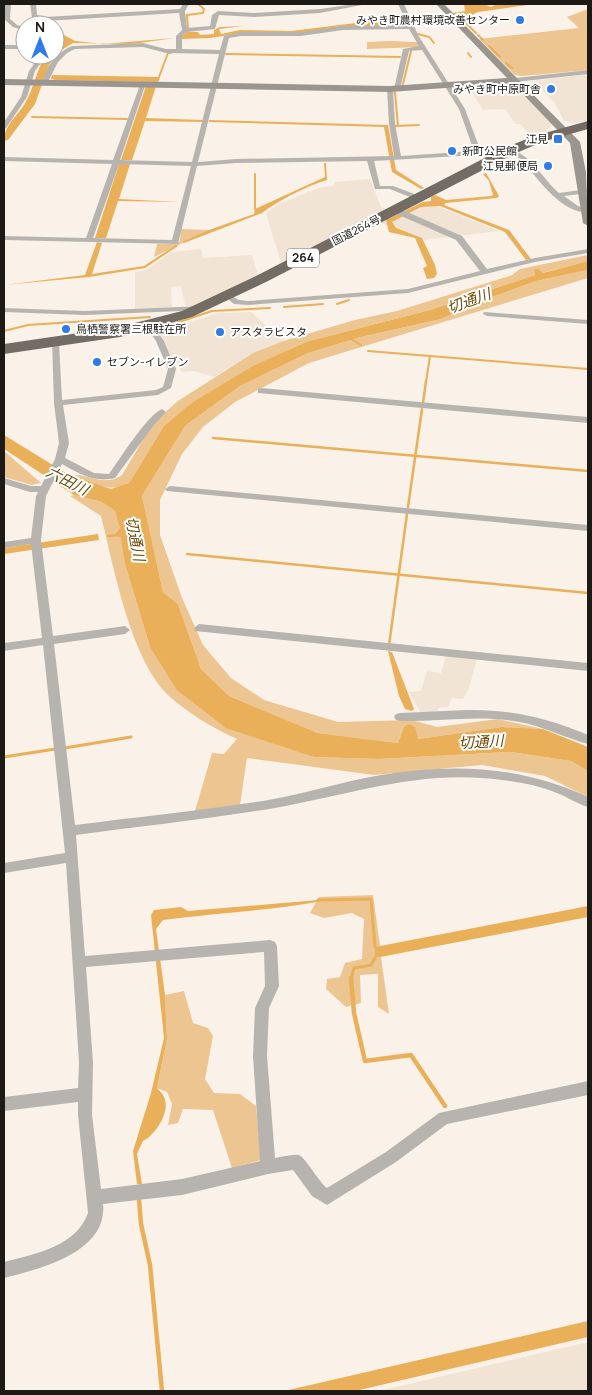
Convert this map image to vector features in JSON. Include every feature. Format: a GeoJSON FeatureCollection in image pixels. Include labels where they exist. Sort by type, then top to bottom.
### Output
{"type":"FeatureCollection","features":[{"type":"Feature","properties":{"kind":"highway","name":"国道264号"},"geometry":{"type":"LineString","coordinates":[[4,348],[55,342],[149,325],[202,308],[400,212],[417,198],[478,159],[493,158],[565,131],[588,125]]}},
{"type":"Feature","properties":{"kind":"main road"},"geometry":{"type":"LineString","coordinates":[[440,4],[574,142],[581,159],[585,191],[584,210],[588,223]]}},
{"type":"Feature","properties":{"kind":"main road"},"geometry":{"type":"LineString","coordinates":[[4,82],[46,81],[394,89],[515,80]]}},
{"type":"Feature","properties":{"kind":"street"},"geometry":{"type":"LineString","coordinates":[[8,4],[7,19],[15,26]]}},
{"type":"Feature","properties":{"kind":"street"},"geometry":{"type":"LineString","coordinates":[[33,4],[34,16],[40,19],[182,10]]}},
{"type":"Feature","properties":{"kind":"street"},"geometry":{"type":"LineString","coordinates":[[185,30],[182,21],[182,10],[186,4]]}},
{"type":"Feature","properties":{"kind":"street"},"geometry":{"type":"LineString","coordinates":[[179,51],[179,36],[185,30],[213,28],[215,15],[218,13],[320,11],[364,4]]}},
{"type":"Feature","properties":{"kind":"street"},"geometry":{"type":"LineString","coordinates":[[401,4],[410,24],[448,86],[469,126],[478,159],[485,170],[530,165]]}},
{"type":"Feature","properties":{"kind":"street"},"geometry":{"type":"LineString","coordinates":[[270,6],[270,13]]}},
{"type":"Feature","properties":{"kind":"street"},"geometry":{"type":"LineString","coordinates":[[4,238],[175,242],[225,38],[238,34],[296,34],[342,28],[410,24]]}},
{"type":"Feature","properties":{"kind":"street"},"geometry":{"type":"LineString","coordinates":[[46,81],[48,72],[58,59],[70,48],[74,47],[143,45],[179,51],[223,52]]}},
{"type":"Feature","properties":{"kind":"street"},"geometry":{"type":"LineString","coordinates":[[393,158],[394,89],[406,49],[424,48]]}},
{"type":"Feature","properties":{"kind":"street"},"geometry":{"type":"LineString","coordinates":[[4,127],[24,97],[29,81],[38,65]]}},
{"type":"Feature","properties":{"kind":"street"},"geometry":{"type":"LineString","coordinates":[[515,80],[588,72]]}},
{"type":"Feature","properties":{"kind":"street"},"geometry":{"type":"LineString","coordinates":[[89,240],[142,83]]}},
{"type":"Feature","properties":{"kind":"street"},"geometry":{"type":"LineString","coordinates":[[509,151],[522,157],[548,187],[558,195],[575,208],[584,210]]}},
{"type":"Feature","properties":{"kind":"street"},"geometry":{"type":"LineString","coordinates":[[4,159],[195,164],[244,161],[370,160],[393,158],[478,159]]}},
{"type":"Feature","properties":{"kind":"street"},"geometry":{"type":"LineString","coordinates":[[370,160],[377,188],[391,187],[417,198]]}},
{"type":"Feature","properties":{"kind":"street"},"geometry":{"type":"LineString","coordinates":[[558,195],[585,191]]}},
{"type":"Feature","properties":{"kind":"street"},"geometry":{"type":"LineString","coordinates":[[400,212],[459,238],[485,272]]}},
{"type":"Feature","properties":{"kind":"street"},"geometry":{"type":"LineString","coordinates":[[228,296],[237,302],[248,303],[400,292],[588,251]]}},
{"type":"Feature","properties":{"kind":"street"},"geometry":{"type":"LineString","coordinates":[[4,310],[84,313],[202,308]]}},
{"type":"Feature","properties":{"kind":"street"},"geometry":{"type":"LineString","coordinates":[[487,314],[588,322]]}},
{"type":"Feature","properties":{"kind":"street"},"geometry":{"type":"LineString","coordinates":[[58,403],[158,392],[167,388],[172,369],[160,341],[149,325]]}},
{"type":"Feature","properties":{"kind":"street"},"geometry":{"type":"LineString","coordinates":[[4,1270],[49,1256],[79,1240],[93,1223],[96,1213],[84,1094],[86,1062],[82,984],[78,962],[70,831],[36,544],[44,488],[60,459],[64,443],[58,403],[55,342]]}},
{"type":"Feature","properties":{"kind":"street"},"geometry":{"type":"LineString","coordinates":[[261,391],[588,420]]}},
{"type":"Feature","properties":{"kind":"street"},"geometry":{"type":"LineString","coordinates":[[60,459],[77,470],[101,477],[112,476],[151,422],[162,412]]}},
{"type":"Feature","properties":{"kind":"street"},"geometry":{"type":"LineString","coordinates":[[4,481],[44,488]]}},
{"type":"Feature","properties":{"kind":"street"},"geometry":{"type":"LineString","coordinates":[[170,489],[588,528]]}},
{"type":"Feature","properties":{"kind":"street"},"geometry":{"type":"LineString","coordinates":[[4,545],[36,544]]}},
{"type":"Feature","properties":{"kind":"street"},"geometry":{"type":"LineString","coordinates":[[199,628],[588,667]]}},
{"type":"Feature","properties":{"kind":"street"},"geometry":{"type":"LineString","coordinates":[[4,647],[125,630]]}},
{"type":"Feature","properties":{"kind":"street"},"geometry":{"type":"LineString","coordinates":[[400,717],[446,717],[478,714],[510,716],[562,729],[588,740]]}},
{"type":"Feature","properties":{"kind":"street"},"geometry":{"type":"LineString","coordinates":[[70,831],[304,798],[388,778],[450,772],[482,772],[514,777],[567,790],[588,802]]}},
{"type":"Feature","properties":{"kind":"street"},"geometry":{"type":"LineString","coordinates":[[4,868],[72,857]]}},
{"type":"Feature","properties":{"kind":"street"},"geometry":{"type":"LineString","coordinates":[[78,962],[270,946],[272,986],[262,1008],[260,1056],[268,1165]]}},
{"type":"Feature","properties":{"kind":"street"},"geometry":{"type":"LineString","coordinates":[[95,1197],[181,1187],[240,1174],[268,1165],[298,1162],[308,1178],[327,1197],[390,1158],[444,1118],[588,1088]]}},
{"type":"Feature","properties":{"kind":"street"},"geometry":{"type":"LineString","coordinates":[[4,1104],[84,1094]]}},
{"type":"Feature","properties":{"kind":"shaded area"},"geometry":{"type":"Polygon","coordinates":[[[588,9],[588,70],[515,75],[479,39],[579,28],[567,17],[588,9]]]}},
{"type":"Feature","properties":{"kind":"shaded area"},"geometry":{"type":"Polygon","coordinates":[[[367,42],[417,42],[421,47],[367,49],[367,42]]]}},
{"type":"Feature","properties":{"kind":"shaded area"},"geometry":{"type":"Polygon","coordinates":[[[588,74],[588,120],[574,123],[564,121],[555,103],[533,81],[588,74]]]}},
{"type":"Feature","properties":{"kind":"shaded area"},"geometry":{"type":"Polygon","coordinates":[[[505,83],[512,85],[552,124],[547,132],[530,137],[521,124],[516,124],[505,109],[483,110],[468,86],[505,83]]]}},
{"type":"Feature","properties":{"kind":"shaded area"},"geometry":{"type":"Polygon","coordinates":[[[370,179],[381,207],[385,209],[281,263],[266,213],[279,204],[318,188],[333,186],[335,182],[370,179]]]}},
{"type":"Feature","properties":{"kind":"shaded area"},"geometry":{"type":"Polygon","coordinates":[[[424,201],[499,231],[425,240],[381,223],[424,201]]]}},
{"type":"Feature","properties":{"kind":"shaded area"},"geometry":{"type":"Polygon","coordinates":[[[181,229],[209,230],[154,257],[157,244],[175,244],[180,241],[181,229]]]}},
{"type":"Feature","properties":{"kind":"shaded area"},"geometry":{"type":"Polygon","coordinates":[[[201,249],[203,258],[252,255],[258,275],[192,306],[185,305],[181,286],[171,287],[172,307],[135,309],[135,272],[146,270],[171,252],[201,249]]]}},
{"type":"Feature","properties":{"kind":"shaded area"},"geometry":{"type":"Polygon","coordinates":[[[588,255],[588,261],[542,273],[534,270],[535,275],[430,310],[309,341],[190,404],[164,426],[129,483],[121,486],[106,487],[69,475],[109,480],[122,475],[153,423],[178,401],[253,353],[283,341],[355,320],[397,311],[512,275],[520,269],[588,255]]]}},
{"type":"Feature","properties":{"kind":"shaded area"},"geometry":{"type":"Polygon","coordinates":[[[588,270],[588,278],[309,363],[235,402],[203,427],[182,454],[160,500],[160,535],[182,598],[203,645],[231,678],[264,700],[338,722],[412,720],[437,727],[498,719],[543,729],[502,727],[418,739],[404,727],[398,743],[318,733],[229,696],[201,669],[178,604],[163,592],[142,496],[185,426],[240,386],[308,353],[361,337],[441,319],[479,302],[536,281],[588,270]]]}},
{"type":"Feature","properties":{"kind":"shaded area"},"geometry":{"type":"Polygon","coordinates":[[[251,312],[283,341],[253,353],[214,377],[194,371],[182,372],[172,358],[160,331],[218,313],[251,312]]]}},
{"type":"Feature","properties":{"kind":"shaded area"},"geometry":{"type":"Polygon","coordinates":[[[4,451],[41,483],[32,485],[4,477],[4,451]]]}},
{"type":"Feature","properties":{"kind":"shaded area"},"geometry":{"type":"Polygon","coordinates":[[[74,495],[102,502],[115,511],[121,528],[125,564],[150,647],[314,757],[378,759],[511,752],[571,761],[588,771],[588,797],[545,776],[482,765],[374,775],[247,758],[240,805],[195,811],[212,753],[224,754],[237,739],[193,715],[169,696],[155,680],[134,636],[125,611],[101,516],[70,496],[74,495]]]}},
{"type":"Feature","properties":{"kind":"shaded area"},"geometry":{"type":"Polygon","coordinates":[[[446,656],[477,659],[469,688],[463,699],[452,698],[448,707],[438,708],[438,714],[421,713],[409,692],[421,691],[427,671],[441,673],[446,656]]]}},
{"type":"Feature","properties":{"kind":"shaded area"},"geometry":{"type":"Polygon","coordinates":[[[373,895],[380,946],[375,947],[376,958],[381,957],[389,1014],[378,1007],[378,974],[360,975],[361,1003],[346,1007],[326,989],[327,979],[340,977],[345,963],[362,959],[364,919],[352,913],[324,918],[310,913],[319,897],[373,895]]]}},
{"type":"Feature","properties":{"kind":"shaded area"},"geometry":{"type":"Polygon","coordinates":[[[184,991],[193,1023],[208,1028],[213,1036],[205,1079],[214,1093],[240,1094],[256,1106],[261,1160],[232,1168],[213,1110],[183,1109],[178,1123],[168,1125],[172,1104],[167,1092],[157,1088],[167,1039],[165,995],[184,991]]]}},
{"type":"Feature","properties":{"kind":"shaded area"},"geometry":{"type":"Polygon","coordinates":[[[588,1342],[588,1391],[379,1391],[588,1342]]]}},
{"type":"Feature","properties":{"kind":"water"},"geometry":{"type":"Polygon","coordinates":[[[464,4],[484,4],[491,7],[497,4],[534,4],[478,12],[461,20],[458,18],[404,25],[296,33],[242,33],[210,38],[181,39],[187,32],[198,32],[200,35],[214,34],[214,30],[220,27],[244,26],[219,29],[221,34],[240,30],[291,31],[364,22],[391,23],[465,11],[464,4]]]}},
{"type":"Feature","properties":{"kind":"water"},"geometry":{"type":"Polygon","coordinates":[[[65,36],[75,41],[98,43],[73,43],[65,48],[65,36]]]}},
{"type":"Feature","properties":{"kind":"water"},"geometry":{"type":"Polygon","coordinates":[[[175,38],[132,44],[108,44],[175,38]]]}},
{"type":"Feature","properties":{"kind":"water"},"geometry":{"type":"Polygon","coordinates":[[[52,75],[160,78],[158,82],[56,80],[51,79],[52,75]]]}},
{"type":"Feature","properties":{"kind":"water"},"geometry":{"type":"Polygon","coordinates":[[[146,86],[156,86],[146,118],[204,120],[204,122],[145,121],[132,160],[121,160],[146,86]]]}},
{"type":"Feature","properties":{"kind":"water"},"geometry":{"type":"Polygon","coordinates":[[[209,120],[388,125],[396,170],[424,188],[421,189],[392,172],[384,127],[209,122],[209,120]]]}},
{"type":"Feature","properties":{"kind":"water"},"geometry":{"type":"Polygon","coordinates":[[[324,163],[326,163],[327,180],[293,194],[262,213],[184,243],[182,242],[254,214],[255,209],[325,177],[324,163]]]}},
{"type":"Feature","properties":{"kind":"water"},"geometry":{"type":"Polygon","coordinates":[[[119,164],[130,164],[119,199],[180,202],[118,201],[106,238],[95,238],[119,164]]]}},
{"type":"Feature","properties":{"kind":"water"},"geometry":{"type":"Polygon","coordinates":[[[486,173],[499,196],[497,198],[446,203],[444,205],[509,230],[531,259],[526,260],[505,232],[440,206],[421,207],[392,222],[396,228],[422,238],[435,265],[437,274],[434,278],[427,279],[423,268],[427,266],[415,238],[389,232],[386,220],[423,202],[431,201],[431,197],[435,195],[446,200],[491,196],[493,195],[489,181],[483,174],[486,173]]]}},
{"type":"Feature","properties":{"kind":"water"},"geometry":{"type":"Polygon","coordinates":[[[97,242],[102,243],[92,274],[144,266],[176,245],[178,246],[145,268],[89,277],[4,285],[85,275],[97,242]]]}},
{"type":"Feature","properties":{"kind":"water","name":"切通川"},"geometry":{"type":"Polygon","coordinates":[[[588,261],[588,270],[536,281],[479,302],[441,319],[361,337],[308,353],[240,386],[185,426],[142,496],[163,592],[178,604],[201,669],[229,696],[318,733],[398,743],[404,727],[409,724],[415,727],[418,739],[502,727],[543,729],[588,747],[588,771],[571,761],[511,752],[378,759],[314,757],[226,728],[177,690],[150,647],[125,564],[121,538],[115,535],[120,528],[115,511],[102,502],[74,495],[4,449],[4,435],[69,475],[111,489],[129,483],[164,426],[190,404],[253,366],[309,341],[430,310],[535,275],[534,270],[538,269],[543,273],[588,261]]]}},
{"type":"Feature","properties":{"kind":"water"},"geometry":{"type":"Polygon","coordinates":[[[98,534],[99,540],[4,554],[4,548],[98,534]]]}},
{"type":"Feature","properties":{"kind":"water"},"geometry":{"type":"Polygon","coordinates":[[[388,651],[392,652],[414,709],[412,711],[405,709],[399,696],[388,651]]]}},
{"type":"Feature","properties":{"kind":"water"},"geometry":{"type":"Polygon","coordinates":[[[318,900],[317,902],[279,908],[163,920],[156,929],[165,995],[167,1039],[157,1088],[162,1093],[166,1103],[161,1122],[152,1134],[143,1141],[137,1154],[142,1184],[137,1184],[133,1151],[151,1093],[164,1038],[151,915],[154,910],[181,907],[188,911],[318,900]]]}},
{"type":"Feature","properties":{"kind":"water"},"geometry":{"type":"Polygon","coordinates":[[[588,906],[588,917],[375,958],[375,947],[588,906]]]}},
{"type":"Feature","properties":{"kind":"water"},"geometry":{"type":"Polygon","coordinates":[[[588,1321],[588,1337],[355,1391],[284,1391],[588,1321]]]}},
{"type":"Feature","properties":{"kind":"waterway"},"geometry":{"type":"LineString","coordinates":[[188,29],[187,15],[203,13],[204,9],[198,4]]}},
{"type":"Feature","properties":{"kind":"waterway"},"geometry":{"type":"LineString","coordinates":[[463,20],[476,33]]}},
{"type":"Feature","properties":{"kind":"waterway"},"geometry":{"type":"LineString","coordinates":[[418,34],[429,37]]}},
{"type":"Feature","properties":{"kind":"waterway"},"geometry":{"type":"LineString","coordinates":[[478,35],[483,40]]}},
{"type":"Feature","properties":{"kind":"waterway"},"geometry":{"type":"LineString","coordinates":[[430,38],[434,43]]}},
{"type":"Feature","properties":{"kind":"waterway"},"geometry":{"type":"LineString","coordinates":[[489,46],[500,57]]}},
{"type":"Feature","properties":{"kind":"waterway"},"geometry":{"type":"LineString","coordinates":[[402,88],[411,51]]}},
{"type":"Feature","properties":{"kind":"waterway"},"geometry":{"type":"LineString","coordinates":[[159,77],[168,53],[171,53]]}},
{"type":"Feature","properties":{"kind":"waterway"},"geometry":{"type":"LineString","coordinates":[[468,53],[471,57]]}},
{"type":"Feature","properties":{"kind":"waterway"},"geometry":{"type":"LineString","coordinates":[[226,54],[400,57]]}},
{"type":"Feature","properties":{"kind":"waterway"},"geometry":{"type":"LineString","coordinates":[[506,63],[512,68]]}},
{"type":"Feature","properties":{"kind":"waterway","name":"六田川"},"geometry":{"type":"LineString","coordinates":[[4,138],[30,104],[44,65]]}},
{"type":"Feature","properties":{"kind":"waterway"},"geometry":{"type":"LineString","coordinates":[[395,92],[398,126]]}},
{"type":"Feature","properties":{"kind":"waterway"},"geometry":{"type":"LineString","coordinates":[[32,117],[127,119]]}},
{"type":"Feature","properties":{"kind":"waterway"},"geometry":{"type":"LineString","coordinates":[[398,126],[419,125]]}},
{"type":"Feature","properties":{"kind":"waterway"},"geometry":{"type":"LineString","coordinates":[[255,174],[255,209]]}},
{"type":"Feature","properties":{"kind":"waterway"},"geometry":{"type":"LineString","coordinates":[[337,304],[349,300]]}},
{"type":"Feature","properties":{"kind":"waterway"},"geometry":{"type":"LineString","coordinates":[[284,307],[323,304]]}},
{"type":"Feature","properties":{"kind":"waterway"},"geometry":{"type":"LineString","coordinates":[[161,328],[212,311],[270,308]]}},
{"type":"Feature","properties":{"kind":"waterway"},"geometry":{"type":"LineString","coordinates":[[4,331],[28,325],[150,317]]}},
{"type":"Feature","properties":{"kind":"waterway"},"geometry":{"type":"LineString","coordinates":[[351,339],[361,345]]}},
{"type":"Feature","properties":{"kind":"waterway"},"geometry":{"type":"LineString","coordinates":[[368,351],[430,356]]}},
{"type":"Feature","properties":{"kind":"waterway"},"geometry":{"type":"LineString","coordinates":[[426,382],[430,356]]}},
{"type":"Feature","properties":{"kind":"waterway"},"geometry":{"type":"LineString","coordinates":[[430,356],[588,369]]}},
{"type":"Feature","properties":{"kind":"waterway"},"geometry":{"type":"LineString","coordinates":[[423,403],[426,381]]}},
{"type":"Feature","properties":{"kind":"waterway"},"geometry":{"type":"LineString","coordinates":[[415,456],[422,409]]}},
{"type":"Feature","properties":{"kind":"waterway"},"geometry":{"type":"LineString","coordinates":[[213,438],[415,456]]}},
{"type":"Feature","properties":{"kind":"waterway"},"geometry":{"type":"LineString","coordinates":[[408,507],[415,456]]}},
{"type":"Feature","properties":{"kind":"waterway"},"geometry":{"type":"LineString","coordinates":[[415,456],[588,471]]}},
{"type":"Feature","properties":{"kind":"waterway"},"geometry":{"type":"LineString","coordinates":[[399,575],[407,514]]}},
{"type":"Feature","properties":{"kind":"waterway","name":"切通川"},"geometry":{"type":"LineString","coordinates":[[108,536],[118,535]]}},
{"type":"Feature","properties":{"kind":"waterway"},"geometry":{"type":"LineString","coordinates":[[187,554],[399,575]]}},
{"type":"Feature","properties":{"kind":"waterway"},"geometry":{"type":"LineString","coordinates":[[389,645],[399,575]]}},
{"type":"Feature","properties":{"kind":"waterway"},"geometry":{"type":"LineString","coordinates":[[399,575],[588,593]]}},
{"type":"Feature","properties":{"kind":"waterway"},"geometry":{"type":"LineString","coordinates":[[65,748],[131,737]]}},
{"type":"Feature","properties":{"kind":"waterway"},"geometry":{"type":"LineString","coordinates":[[4,757],[55,749]]}},
{"type":"Feature","properties":{"kind":"waterway"},"geometry":{"type":"LineString","coordinates":[[318,900],[371,899],[375,947]]}},
{"type":"Feature","properties":{"kind":"waterway"},"geometry":{"type":"LineString","coordinates":[[351,979],[354,968],[371,965],[375,958]]}},
{"type":"Feature","properties":{"kind":"waterway"},"geometry":{"type":"LineString","coordinates":[[351,979],[354,1013],[365,1061],[411,1055],[445,1106]]}},
{"type":"Feature","properties":{"kind":"waterway"},"geometry":{"type":"LineString","coordinates":[[139,1199],[141,1224],[150,1265],[162,1391]]}},
{"type":"Feature","properties":{"kind":"place","name":"みやき町農村環境改善センター"},"geometry":{"type":"Point","coordinates":[520,20]}},
{"type":"Feature","properties":{"kind":"place","name":"みやき町中原町舎"},"geometry":{"type":"Point","coordinates":[551,89]}},
{"type":"Feature","properties":{"kind":"place","name":"江見"},"geometry":{"type":"Point","coordinates":[558,139]}},
{"type":"Feature","properties":{"kind":"place","name":"新町公民館"},"geometry":{"type":"Point","coordinates":[452,151]}},
{"type":"Feature","properties":{"kind":"place","name":"江見郵便局"},"geometry":{"type":"Point","coordinates":[548,166]}},
{"type":"Feature","properties":{"kind":"place","name":"鳥栖警察署三根駐在所"},"geometry":{"type":"Point","coordinates":[66,329]}},
{"type":"Feature","properties":{"kind":"place","name":"アスタラビスタ"},"geometry":{"type":"Point","coordinates":[220,332]}},
{"type":"Feature","properties":{"kind":"place","name":"セブン-イレブン"},"geometry":{"type":"Point","coordinates":[97,362]}}]}
